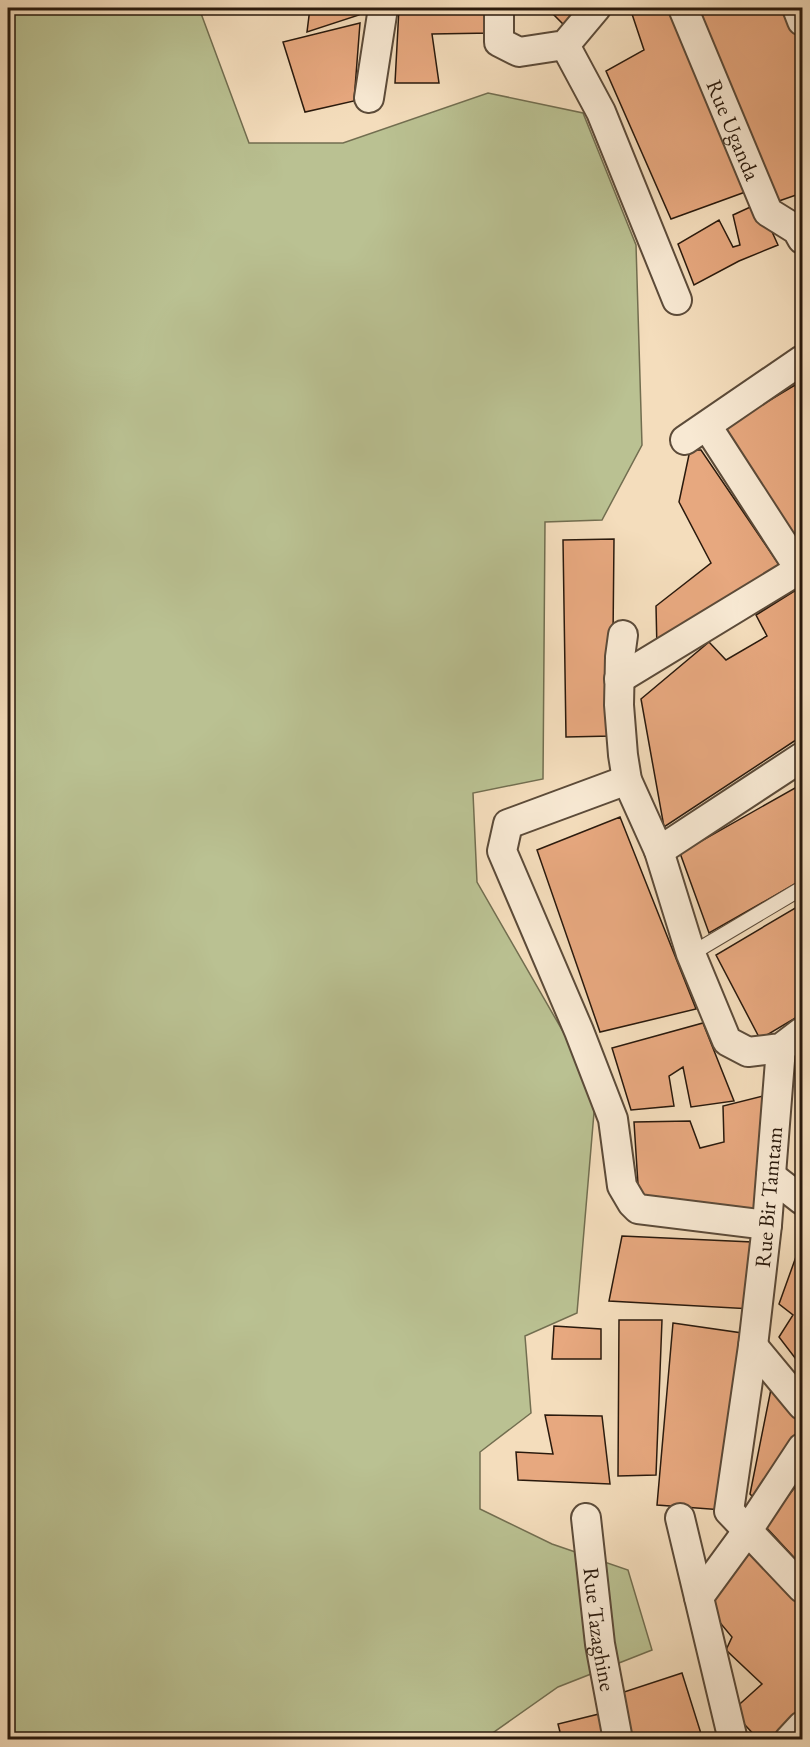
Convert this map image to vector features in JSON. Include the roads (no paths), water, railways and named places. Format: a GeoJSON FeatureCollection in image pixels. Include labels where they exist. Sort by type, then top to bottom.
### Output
{"type":"FeatureCollection","features":[{"type":"Feature","properties":{"kind":"street"},"geometry":{"type":"LineString","coordinates":[[369,98],[383,8]]}},
{"type":"Feature","properties":{"kind":"street"},"geometry":{"type":"LineString","coordinates":[[499,8],[499,42],[519,52],[565,45],[596,8]]}},
{"type":"Feature","properties":{"kind":"street","name":"Rue Uganda"},"geometry":{"type":"LineString","coordinates":[[683,8],[768,212],[801,231]]}},
{"type":"Feature","properties":{"kind":"street"},"geometry":{"type":"LineString","coordinates":[[797,8],[802,21]]}},
{"type":"Feature","properties":{"kind":"street"},"geometry":{"type":"LineString","coordinates":[[565,45],[601,112],[677,300]]}},
{"type":"Feature","properties":{"kind":"street"},"geometry":{"type":"LineString","coordinates":[[619,679],[801,571],[696,433],[802,360]]}},
{"type":"Feature","properties":{"kind":"street"},"geometry":{"type":"LineString","coordinates":[[623,636],[619,679],[620,730],[627,780],[659,851],[691,954],[727,1041],[748,1052],[795,1048]]}},
{"type":"Feature","properties":{"kind":"street"},"geometry":{"type":"LineString","coordinates":[[659,851],[802,757]]}},
{"type":"Feature","properties":{"kind":"street"},"geometry":{"type":"LineString","coordinates":[[627,780],[508,824],[502,851],[579,1031],[613,1119],[622,1186],[632,1203],[638,1209],[767,1225]]}},
{"type":"Feature","properties":{"kind":"street","name":"Rue Bir Tamtam"},"geometry":{"type":"LineString","coordinates":[[748,1530],[729,1511],[753,1346],[771,1176],[795,1048]]}},
{"type":"Feature","properties":{"kind":"street"},"geometry":{"type":"LineString","coordinates":[[771,1176],[802,1200]]}},
{"type":"Feature","properties":{"kind":"street"},"geometry":{"type":"LineString","coordinates":[[753,1346],[802,1404]]}},
{"type":"Feature","properties":{"kind":"street"},"geometry":{"type":"LineString","coordinates":[[699,1597],[748,1530],[802,1448]]}},
{"type":"Feature","properties":{"kind":"street","name":"Rue Tazaghine"},"geometry":{"type":"LineString","coordinates":[[586,1518],[600,1644],[618,1740]]}},
{"type":"Feature","properties":{"kind":"street"},"geometry":{"type":"LineString","coordinates":[[680,1518],[734,1740]]}},
{"type":"Feature","properties":{"kind":"street"},"geometry":{"type":"LineString","coordinates":[[748,1530],[802,1587]]}},
{"type":"Feature","properties":{"kind":"street"},"geometry":{"type":"LineString","coordinates":[[789,1740],[802,1726]]}},
{"type":"Feature","properties":{"kind":"lane"},"geometry":{"type":"LineString","coordinates":[[691,954],[802,888]]}}]}
